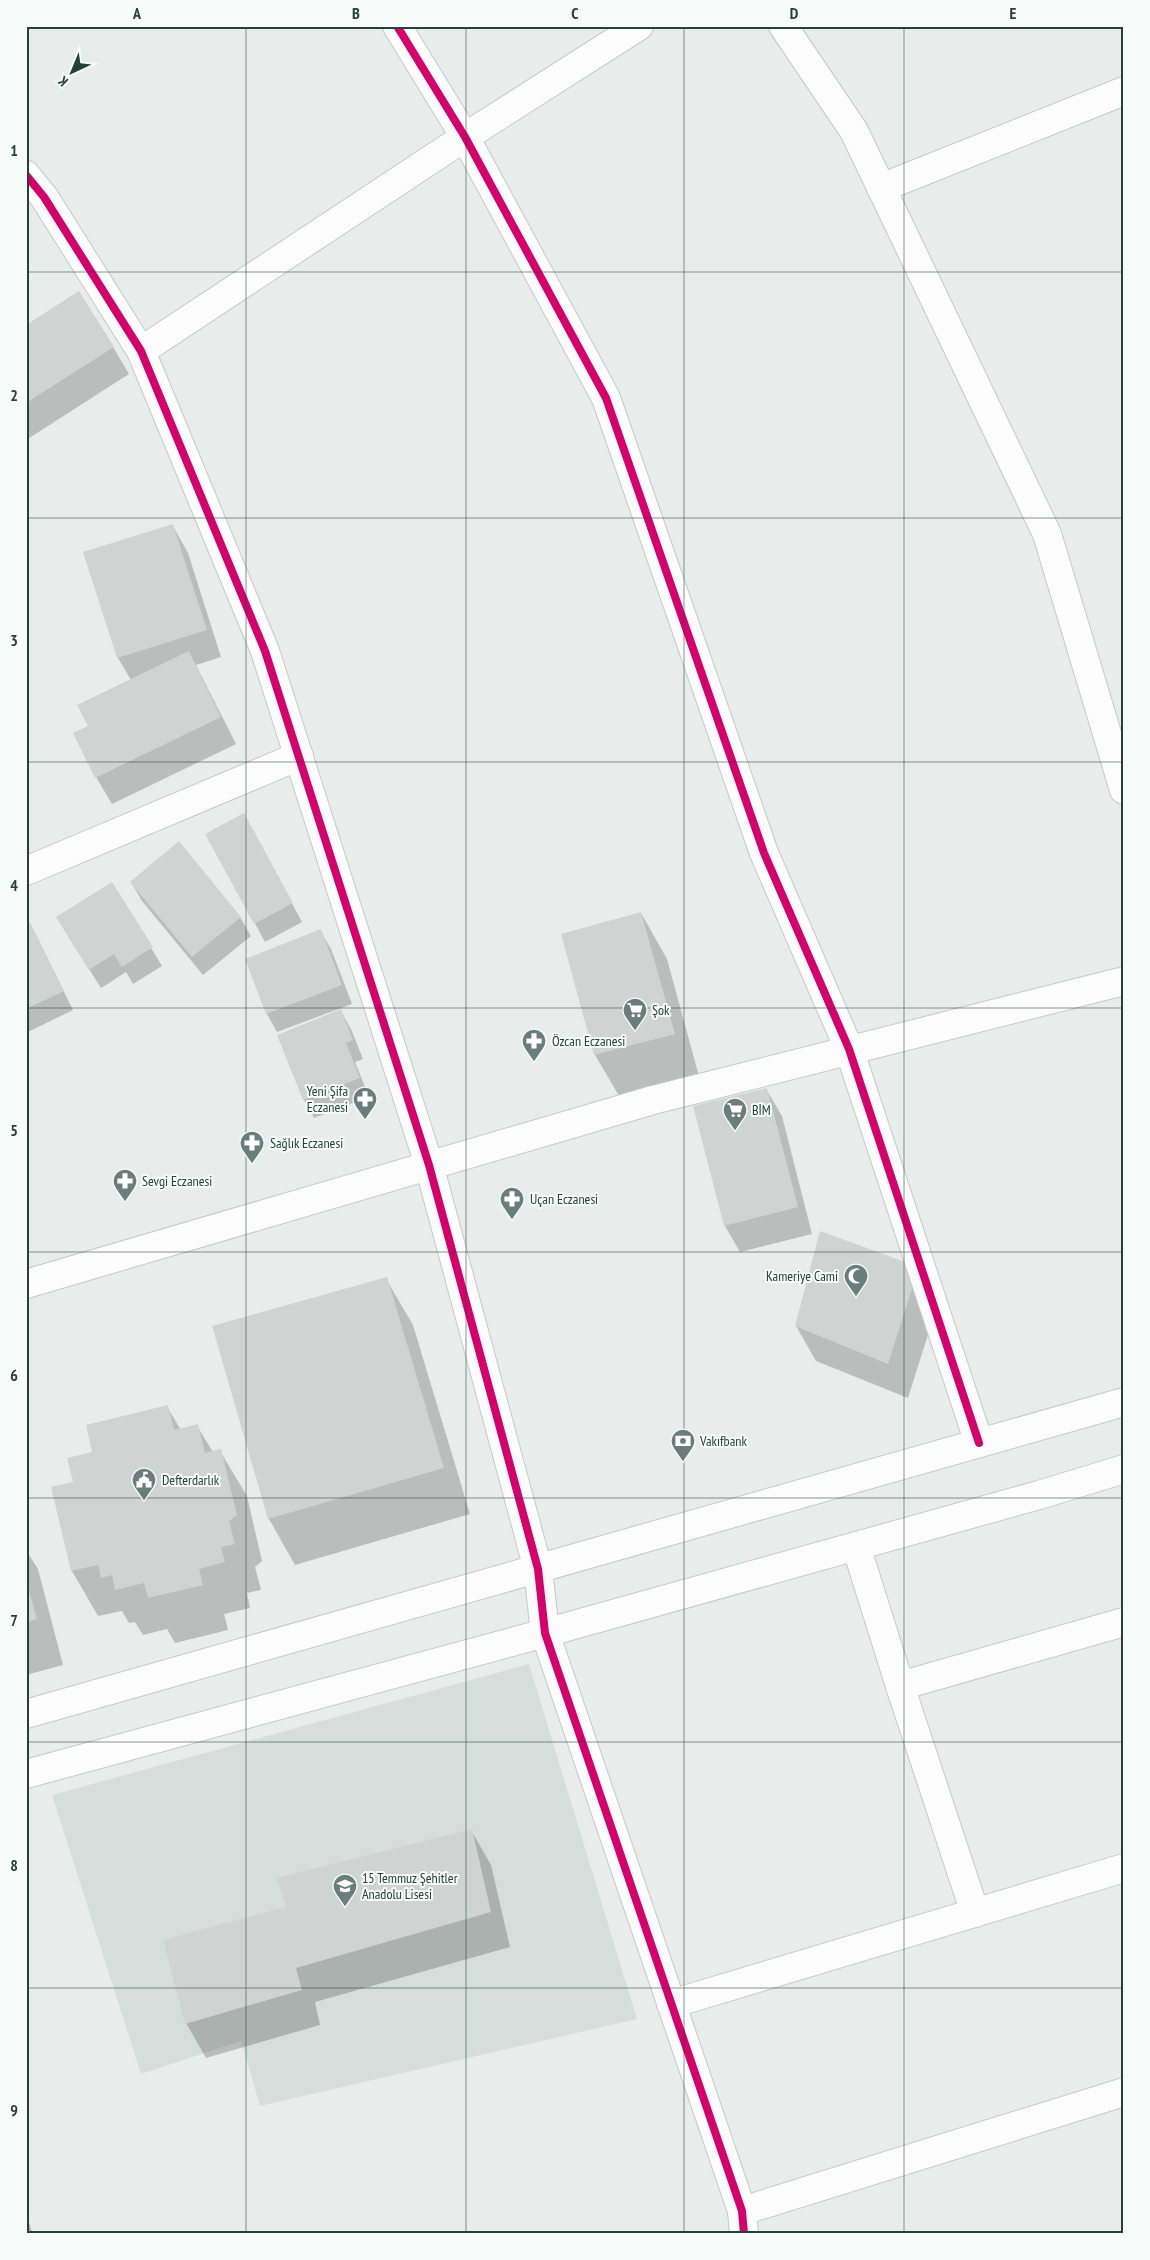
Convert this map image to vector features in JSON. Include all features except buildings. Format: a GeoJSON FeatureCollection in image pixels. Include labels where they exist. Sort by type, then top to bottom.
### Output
{"type":"FeatureCollection","features":[{"type":"Feature","properties":{"kind":"street"},"geometry":{"type":"LineString","coordinates":[[397,26],[465,137],[606,398],[764,853],[849,1049],[979,1443]]}},
{"type":"Feature","properties":{"kind":"street"},"geometry":{"type":"LineString","coordinates":[[141,351],[465,137],[639,26]]}},
{"type":"Feature","properties":{"kind":"street"},"geometry":{"type":"LineString","coordinates":[[783,26],[854,131],[1047,534],[1124,790]]}},
{"type":"Feature","properties":{"kind":"street"},"geometry":{"type":"LineString","coordinates":[[881,188],[1124,91]]}},
{"type":"Feature","properties":{"kind":"street"},"geometry":{"type":"LineString","coordinates":[[26,175],[44,197],[141,351],[265,651],[429,1165],[538,1569],[545,1633],[672,2004],[743,2222],[1124,2092]]}},
{"type":"Feature","properties":{"kind":"street"},"geometry":{"type":"LineString","coordinates":[[26,871],[299,756]]}},
{"type":"Feature","properties":{"kind":"street"},"geometry":{"type":"LineString","coordinates":[[26,1284],[653,1100],[1124,981]]}},
{"type":"Feature","properties":{"kind":"street"},"geometry":{"type":"LineString","coordinates":[[26,1714],[1124,1402]]}},
{"type":"Feature","properties":{"kind":"street"},"geometry":{"type":"LineString","coordinates":[[26,1774],[545,1633],[1039,1495],[1124,1469]]}},
{"type":"Feature","properties":{"kind":"street"},"geometry":{"type":"LineString","coordinates":[[856,1546],[975,1913]]}},
{"type":"Feature","properties":{"kind":"street"},"geometry":{"type":"LineString","coordinates":[[900,1686],[1124,1622]]}},
{"type":"Feature","properties":{"kind":"street"},"geometry":{"type":"LineString","coordinates":[[672,2004],[1124,1868]]}},
{"type":"Feature","properties":{"kind":"shaded area","name":"15 Temmuz Şehitler Anadolu Lisesi"},"geometry":{"type":"Polygon","coordinates":[[[529,1664],[637,2019],[260,2106],[241,2041],[141,2074],[52,1795],[529,1664]]]}},
{"type":"Feature","properties":{"kind":"cycle path"},"geometry":{"type":"LineString","coordinates":[[397,26],[465,137],[606,398],[764,853],[849,1049],[979,1443]]}},
{"type":"Feature","properties":{"kind":"cycle path"},"geometry":{"type":"LineString","coordinates":[[26,175],[44,197],[141,351],[265,651],[429,1165],[538,1569],[545,1633],[742,2211],[744,2234]]}},
{"type":"Feature","properties":{"kind":"place","name":"Şok"},"geometry":{"type":"Point","coordinates":[635,1031]}},
{"type":"Feature","properties":{"kind":"place","name":"Özcan Eczanesi"},"geometry":{"type":"Point","coordinates":[534,1062]}},
{"type":"Feature","properties":{"kind":"place","name":"Yeni Şifa Eczanesi"},"geometry":{"type":"Point","coordinates":[365,1120]}},
{"type":"Feature","properties":{"kind":"place","name":"BİM"},"geometry":{"type":"Point","coordinates":[735,1131]}},
{"type":"Feature","properties":{"kind":"place","name":"Sağlık Eczanesi"},"geometry":{"type":"Point","coordinates":[252,1164]}},
{"type":"Feature","properties":{"kind":"place","name":"Sevgi Eczanesi"},"geometry":{"type":"Point","coordinates":[125,1202]}},
{"type":"Feature","properties":{"kind":"place","name":"Uçan Eczanesi"},"geometry":{"type":"Point","coordinates":[512,1220]}},
{"type":"Feature","properties":{"kind":"place","name":"Kameriye Cami"},"geometry":{"type":"Point","coordinates":[856,1297]}},
{"type":"Feature","properties":{"kind":"place","name":"Vakıfbank"},"geometry":{"type":"Point","coordinates":[683,1462]}},
{"type":"Feature","properties":{"kind":"place","name":"Defterdarlık"},"geometry":{"type":"Point","coordinates":[144,1501]}},
{"type":"Feature","properties":{"kind":"place","name":"15 Temmuz Şehitler Anadolu Lisesi"},"geometry":{"type":"Point","coordinates":[345,1907]}}]}
